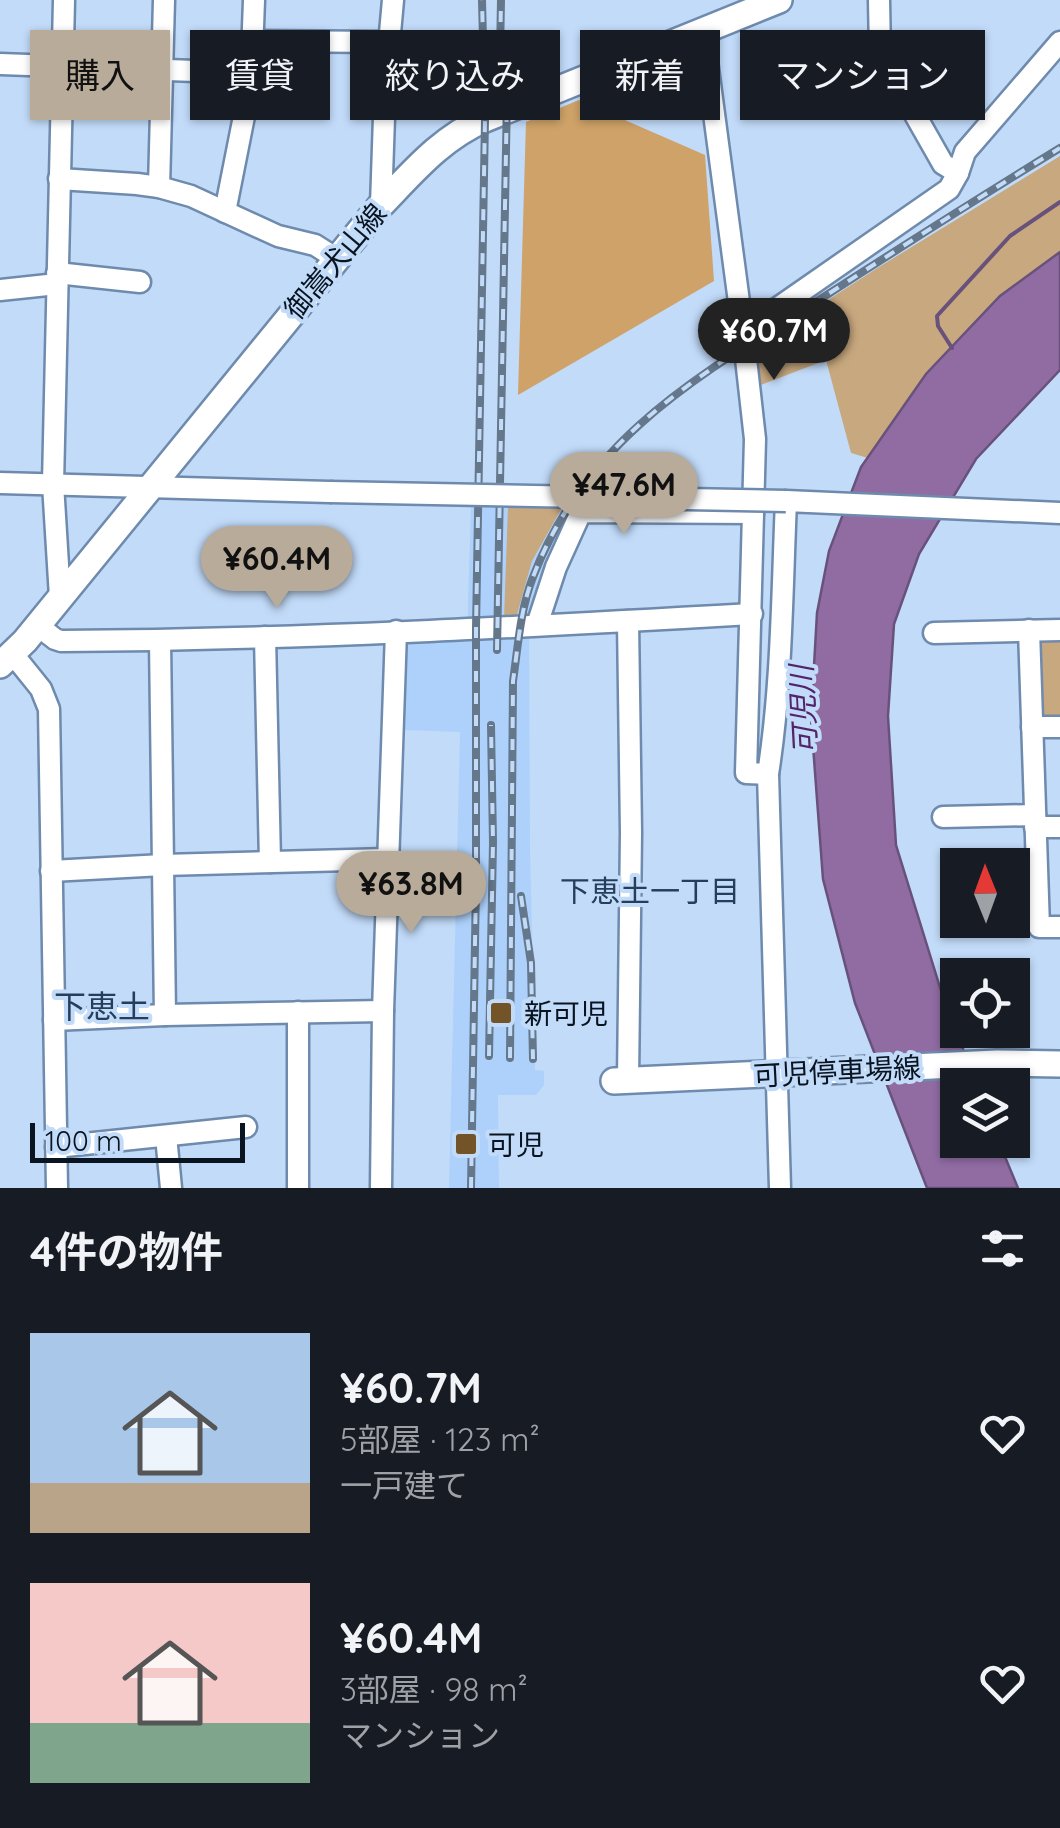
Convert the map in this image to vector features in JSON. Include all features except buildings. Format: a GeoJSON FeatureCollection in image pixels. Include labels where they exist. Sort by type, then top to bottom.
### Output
{"type":"FeatureCollection","features":[{"type":"Feature","properties":{"kind":"main road","name":"御嵩犬山線"},"geometry":{"type":"LineString","coordinates":[[704,30],[764,3]]}},
{"type":"Feature","properties":{"kind":"main road","name":"御嵩犬山線"},"geometry":{"type":"LineString","coordinates":[[6,659],[381,205],[436,148],[471,125],[580,81]]}},
{"type":"Feature","properties":{"kind":"main road","name":"可児停車場線"},"geometry":{"type":"LineString","coordinates":[[621,1081],[998,1063],[1060,1064]]}},
{"type":"Feature","properties":{"kind":"street"},"geometry":{"type":"LineString","coordinates":[[63,30],[64,0]]}},
{"type":"Feature","properties":{"kind":"street"},"geometry":{"type":"LineString","coordinates":[[163,30],[164,0]]}},
{"type":"Feature","properties":{"kind":"street"},"geometry":{"type":"LineString","coordinates":[[253,30],[254,0]]}},
{"type":"Feature","properties":{"kind":"street"},"geometry":{"type":"LineString","coordinates":[[390,30],[393,0]]}},
{"type":"Feature","properties":{"kind":"street"},"geometry":{"type":"LineString","coordinates":[[880,0],[880,53],[943,164],[958,173]]}},
{"type":"Feature","properties":{"kind":"street"},"geometry":{"type":"LineString","coordinates":[[743,332],[949,189],[965,152],[1060,42]]}},
{"type":"Feature","properties":{"kind":"street"},"geometry":{"type":"LineString","coordinates":[[0,64],[30,65]]}},
{"type":"Feature","properties":{"kind":"street"},"geometry":{"type":"LineString","coordinates":[[60,597],[53,484],[61,120]]}},
{"type":"Feature","properties":{"kind":"street"},"geometry":{"type":"LineString","coordinates":[[159,187],[161,120]]}},
{"type":"Feature","properties":{"kind":"street"},"geometry":{"type":"LineString","coordinates":[[226,212],[242,120]]}},
{"type":"Feature","properties":{"kind":"street"},"geometry":{"type":"LineString","coordinates":[[381,205],[385,120]]}},
{"type":"Feature","properties":{"kind":"street"},"geometry":{"type":"LineString","coordinates":[[714,120],[754,439],[746,773],[768,774]]}},
{"type":"Feature","properties":{"kind":"street"},"geometry":{"type":"LineString","coordinates":[[59,179],[159,187],[190,196],[278,236],[315,246],[336,259]]}},
{"type":"Feature","properties":{"kind":"street"},"geometry":{"type":"LineString","coordinates":[[0,290],[57,278],[140,282]]}},
{"type":"Feature","properties":{"kind":"street"},"geometry":{"type":"LineString","coordinates":[[0,482],[786,501],[1060,514]]}},
{"type":"Feature","properties":{"kind":"street"},"geometry":{"type":"LineString","coordinates":[[780,1188],[768,774],[775,730],[786,501]]}},
{"type":"Feature","properties":{"kind":"street"},"geometry":{"type":"LineString","coordinates":[[537,625],[556,567],[581,512],[753,513]]}},
{"type":"Feature","properties":{"kind":"street"},"geometry":{"type":"LineString","coordinates":[[37,625],[61,641],[160,641],[752,614]]}},
{"type":"Feature","properties":{"kind":"street"},"geometry":{"type":"LineString","coordinates":[[621,1081],[631,833],[628,621]]}},
{"type":"Feature","properties":{"kind":"street"},"geometry":{"type":"LineString","coordinates":[[1029,630],[1038,927],[1060,927]]}},
{"type":"Feature","properties":{"kind":"street"},"geometry":{"type":"LineString","coordinates":[[934,633],[1060,630]]}},
{"type":"Feature","properties":{"kind":"street"},"geometry":{"type":"LineString","coordinates":[[381,1188],[396,632]]}},
{"type":"Feature","properties":{"kind":"street"},"geometry":{"type":"LineString","coordinates":[[265,636],[270,862]]}},
{"type":"Feature","properties":{"kind":"street"},"geometry":{"type":"LineString","coordinates":[[160,641],[165,1015]]}},
{"type":"Feature","properties":{"kind":"street"},"geometry":{"type":"LineString","coordinates":[[6,659],[41,689],[49,709],[57,1188]]}},
{"type":"Feature","properties":{"kind":"street"},"geometry":{"type":"LineString","coordinates":[[1032,727],[1060,727]]}},
{"type":"Feature","properties":{"kind":"street"},"geometry":{"type":"LineString","coordinates":[[944,817],[1035,821],[1060,826]]}},
{"type":"Feature","properties":{"kind":"street"},"geometry":{"type":"LineString","coordinates":[[52,871],[388,860]]}},
{"type":"Feature","properties":{"kind":"street"},"geometry":{"type":"LineString","coordinates":[[54,1020],[383,1011]]}},
{"type":"Feature","properties":{"kind":"street"},"geometry":{"type":"LineString","coordinates":[[298,1012],[298,1188]]}},
{"type":"Feature","properties":{"kind":"street"},"geometry":{"type":"LineString","coordinates":[[56,1147],[246,1127]]}},
{"type":"Feature","properties":{"kind":"street"},"geometry":{"type":"LineString","coordinates":[[166,1136],[172,1188]]}},
{"type":"Feature","properties":{"kind":"shaded area"},"geometry":{"type":"Polygon","coordinates":[[[579,100],[580,120],[625,120],[705,155],[714,281],[518,395],[526,122],[560,120],[560,108],[579,100]]]}},
{"type":"Feature","properties":{"kind":"shaded area"},"geometry":{"type":"Polygon","coordinates":[[[1060,156],[1060,252],[1000,296],[926,374],[868,458],[851,453],[826,360],[758,386],[755,347],[1060,156]]]}},
{"type":"Feature","properties":{"kind":"shaded area"},"geometry":{"type":"Polygon","coordinates":[[[1060,252],[1060,370],[976,459],[919,554],[894,624],[888,716],[896,845],[940,987],[940,1048],[963,1048],[970,1068],[940,1068],[940,1158],[1006,1158],[1018,1188],[927,1188],[855,1003],[823,879],[811,719],[817,613],[829,551],[861,467],[926,374],[1000,296],[1060,252]]]}},
{"type":"Feature","properties":{"kind":"shaded area"},"geometry":{"type":"Polygon","coordinates":[[[471,505],[580,505],[539,577],[529,617],[535,1070],[544,1071],[544,1085],[536,1095],[498,1095],[499,1188],[449,1188],[460,732],[403,730],[404,637],[467,636],[471,505]]]}},
{"type":"Feature","properties":{"kind":"shaded area"},"geometry":{"type":"Polygon","coordinates":[[[508,506],[563,506],[532,561],[516,618],[504,619],[508,506]]]}},
{"type":"Feature","properties":{"kind":"shaded area"},"geometry":{"type":"Polygon","coordinates":[[[1060,637],[1060,722],[1037,722],[1035,638],[1060,637]]]}},
{"type":"Feature","properties":{"kind":"waterway"},"geometry":{"type":"LineString","coordinates":[[952,348],[938,326],[937,316],[1010,236],[1060,202]]}},
{"type":"Feature","properties":{"kind":"railway"},"geometry":{"type":"LineString","coordinates":[[471,1188],[485,119],[482,0]]}},
{"type":"Feature","properties":{"kind":"railway"},"geometry":{"type":"LineString","coordinates":[[500,30],[501,0]]}},
{"type":"Feature","properties":{"kind":"railway"},"geometry":{"type":"LineString","coordinates":[[497,650],[507,120]]}},
{"type":"Feature","properties":{"kind":"railway"},"geometry":{"type":"LineString","coordinates":[[510,1058],[513,681],[529,590],[556,528],[584,485],[617,447],[692,382],[1060,148]]}},
{"type":"Feature","properties":{"kind":"railway"},"geometry":{"type":"LineString","coordinates":[[489,1056],[491,725]]}},
{"type":"Feature","properties":{"kind":"railway"},"geometry":{"type":"LineString","coordinates":[[521,896],[531,963],[533,1059]]}},
{"type":"Feature","properties":{"kind":"place","name":"新可児"},"geometry":{"type":"Point","coordinates":[501,1013]}},
{"type":"Feature","properties":{"kind":"place","name":"可児"},"geometry":{"type":"Point","coordinates":[466,1144]}},
{"type":"Feature","properties":{"kind":"district","name":"下恵土一丁目"},"geometry":{"type":"Point","coordinates":[650,891]}},
{"type":"Feature","properties":{"kind":"district","name":"下恵土"},"geometry":{"type":"Point","coordinates":[102,1006]}},
{"type":"Feature","properties":{"kind":"water label","name":"可児川"},"geometry":{"type":"Point","coordinates":[803,710]}}]}
